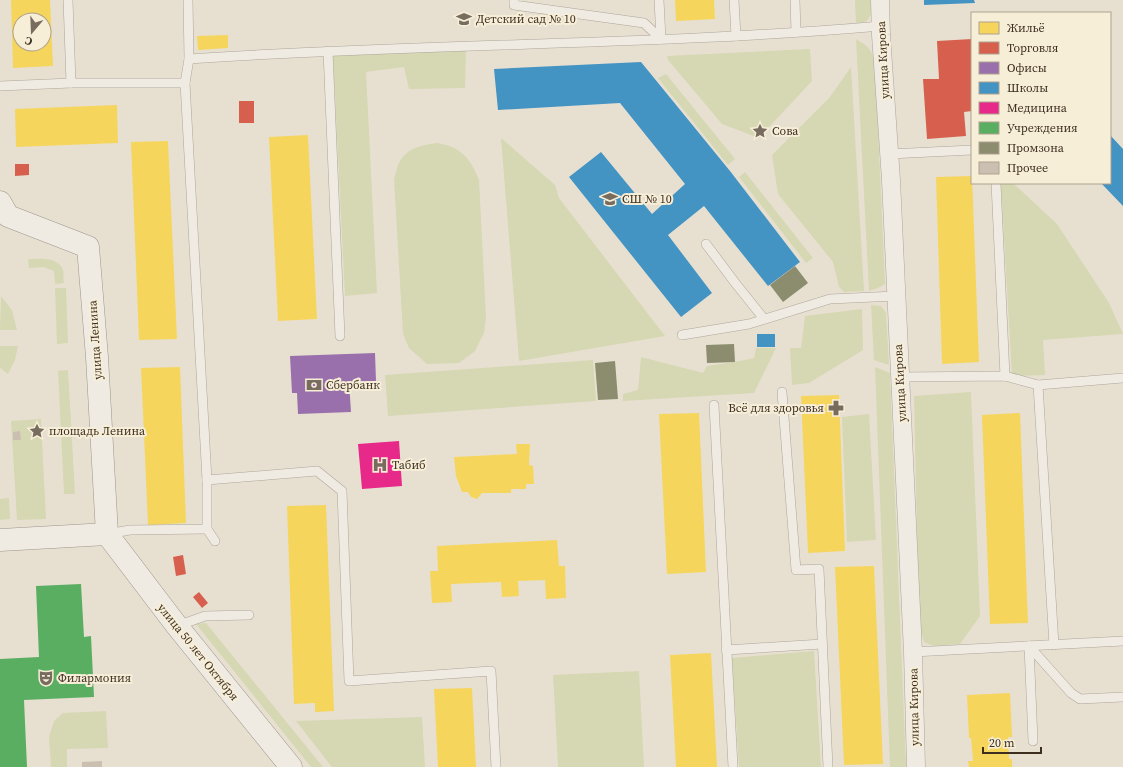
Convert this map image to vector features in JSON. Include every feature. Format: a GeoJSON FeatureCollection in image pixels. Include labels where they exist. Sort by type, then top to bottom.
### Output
{"type":"FeatureCollection","features":[{"type":"Feature","properties":{"kind":"main road","name":"улица Ленина"},"geometry":{"type":"LineString","coordinates":[[3,211],[88,248],[97,357],[107,534]]}},
{"type":"Feature","properties":{"kind":"main road"},"geometry":{"type":"LineString","coordinates":[[0,540],[107,534]]}},
{"type":"Feature","properties":{"kind":"main road","name":"улица 50 лет Октября"},"geometry":{"type":"LineString","coordinates":[[107,534],[177,626],[291,767]]}},
{"type":"Feature","properties":{"kind":"street","name":"улица Кирова"},"geometry":{"type":"LineString","coordinates":[[880,0],[889,154],[913,652],[916,767]]}},
{"type":"Feature","properties":{"kind":"lane"},"geometry":{"type":"LineString","coordinates":[[68,0],[71,83]]}},
{"type":"Feature","properties":{"kind":"lane"},"geometry":{"type":"LineString","coordinates":[[188,0],[189,59],[185,83],[207,480],[207,529],[215,541]]}},
{"type":"Feature","properties":{"kind":"lane"},"geometry":{"type":"LineString","coordinates":[[514,0],[514,5],[644,23],[661,40]]}},
{"type":"Feature","properties":{"kind":"lane"},"geometry":{"type":"LineString","coordinates":[[659,0],[661,40]]}},
{"type":"Feature","properties":{"kind":"lane"},"geometry":{"type":"LineString","coordinates":[[734,0],[736,36]]}},
{"type":"Feature","properties":{"kind":"lane"},"geometry":{"type":"LineString","coordinates":[[795,0],[796,32]]}},
{"type":"Feature","properties":{"kind":"lane"},"geometry":{"type":"LineString","coordinates":[[189,59],[272,53],[661,40],[881,26]]}},
{"type":"Feature","properties":{"kind":"lane"},"geometry":{"type":"LineString","coordinates":[[328,51],[340,336]]}},
{"type":"Feature","properties":{"kind":"lane"},"geometry":{"type":"LineString","coordinates":[[0,86],[71,83],[185,83]]}},
{"type":"Feature","properties":{"kind":"lane"},"geometry":{"type":"LineString","coordinates":[[889,154],[971,150]]}},
{"type":"Feature","properties":{"kind":"lane"},"geometry":{"type":"LineString","coordinates":[[996,184],[1005,376]]}},
{"type":"Feature","properties":{"kind":"lane"},"geometry":{"type":"LineString","coordinates":[[706,244],[764,319]]}},
{"type":"Feature","properties":{"kind":"lane"},"geometry":{"type":"LineString","coordinates":[[682,335],[749,324],[830,299],[896,296]]}},
{"type":"Feature","properties":{"kind":"lane"},"geometry":{"type":"LineString","coordinates":[[900,378],[1005,376],[1038,385],[1123,378]]}},
{"type":"Feature","properties":{"kind":"lane"},"geometry":{"type":"LineString","coordinates":[[1038,385],[1054,645]]}},
{"type":"Feature","properties":{"kind":"lane"},"geometry":{"type":"LineString","coordinates":[[782,392],[796,570],[819,569],[828,767]]}},
{"type":"Feature","properties":{"kind":"lane"},"geometry":{"type":"LineString","coordinates":[[714,406],[733,767]]}},
{"type":"Feature","properties":{"kind":"lane"},"geometry":{"type":"LineString","coordinates":[[207,480],[317,471],[342,491],[349,681],[490,671],[496,767]]}},
{"type":"Feature","properties":{"kind":"lane"},"geometry":{"type":"LineString","coordinates":[[107,534],[130,530],[207,529]]}},
{"type":"Feature","properties":{"kind":"lane"},"geometry":{"type":"LineString","coordinates":[[177,626],[205,616],[249,615]]}},
{"type":"Feature","properties":{"kind":"lane"},"geometry":{"type":"LineString","coordinates":[[913,652],[1123,642]]}},
{"type":"Feature","properties":{"kind":"lane"},"geometry":{"type":"LineString","coordinates":[[726,650],[822,644]]}},
{"type":"Feature","properties":{"kind":"lane"},"geometry":{"type":"LineString","coordinates":[[1029,646],[1071,693],[1080,699],[1123,698]]}},
{"type":"Feature","properties":{"kind":"lane"},"geometry":{"type":"LineString","coordinates":[[1029,646],[1033,741]]}},
{"type":"Feature","properties":{"kind":"green space"},"geometry":{"type":"Polygon","coordinates":[[[855,0],[872,0],[873,11],[867,21],[856,24],[855,0]]]}},
{"type":"Feature","properties":{"kind":"green space"},"geometry":{"type":"Polygon","coordinates":[[[856,39],[869,49],[875,63],[885,284],[869,291],[856,39]]]}},
{"type":"Feature","properties":{"kind":"green space"},"geometry":{"type":"Polygon","coordinates":[[[810,49],[812,81],[759,138],[722,124],[668,60],[667,56],[810,49]]]}},
{"type":"Feature","properties":{"kind":"green space"},"geometry":{"type":"Polygon","coordinates":[[[466,50],[465,88],[409,89],[404,67],[366,72],[377,293],[345,296],[333,55],[466,50]]]}},
{"type":"Feature","properties":{"kind":"green space"},"geometry":{"type":"Polygon","coordinates":[[[851,67],[864,291],[844,292],[839,287],[833,262],[778,194],[772,155],[830,97],[851,67]]]}},
{"type":"Feature","properties":{"kind":"green space"},"geometry":{"type":"Polygon","coordinates":[[[666,74],[735,159],[728,165],[658,78],[666,74]]]}},
{"type":"Feature","properties":{"kind":"green space"},"geometry":{"type":"Polygon","coordinates":[[[501,138],[555,185],[559,198],[665,336],[519,361],[501,138]]]}},
{"type":"Feature","properties":{"kind":"green space"},"geometry":{"type":"Polygon","coordinates":[[[437,143],[450,146],[462,153],[472,165],[479,180],[486,317],[484,333],[475,351],[459,363],[427,364],[409,348],[403,334],[394,179],[399,163],[407,153],[421,146],[437,143]]]}},
{"type":"Feature","properties":{"kind":"green space"},"geometry":{"type":"Polygon","coordinates":[[[745,172],[813,258],[806,263],[739,177],[745,172]]]}},
{"type":"Feature","properties":{"kind":"green space"},"geometry":{"type":"Polygon","coordinates":[[[1014,184],[1057,224],[1109,303],[1123,334],[1043,340],[1045,375],[1012,376],[1001,185],[1014,184]]]}},
{"type":"Feature","properties":{"kind":"green space"},"geometry":{"type":"Polygon","coordinates":[[[28,259],[48,259],[57,262],[63,270],[64,283],[55,284],[54,271],[43,267],[29,268],[28,259]]]}},
{"type":"Feature","properties":{"kind":"green space"},"geometry":{"type":"Polygon","coordinates":[[[55,288],[66,288],[68,343],[57,344],[55,288]]]}},
{"type":"Feature","properties":{"kind":"green space"},"geometry":{"type":"Polygon","coordinates":[[[1,296],[12,310],[17,330],[0,330],[1,296]]]}},
{"type":"Feature","properties":{"kind":"green space"},"geometry":{"type":"Polygon","coordinates":[[[871,305],[881,306],[886,313],[889,365],[874,360],[871,305]]]}},
{"type":"Feature","properties":{"kind":"green space"},"geometry":{"type":"Polygon","coordinates":[[[862,309],[863,350],[809,383],[792,385],[790,348],[801,348],[805,316],[862,309]]]}},
{"type":"Feature","properties":{"kind":"green space"},"geometry":{"type":"Polygon","coordinates":[[[0,346],[18,346],[15,360],[8,374],[0,368],[0,346]]]}},
{"type":"Feature","properties":{"kind":"green space"},"geometry":{"type":"Polygon","coordinates":[[[756,348],[776,348],[754,393],[623,401],[623,394],[638,390],[641,357],[703,373],[707,366],[754,358],[756,348]]]}},
{"type":"Feature","properties":{"kind":"green space"},"geometry":{"type":"Polygon","coordinates":[[[593,360],[596,401],[388,416],[385,375],[593,360]]]}},
{"type":"Feature","properties":{"kind":"green space"},"geometry":{"type":"Polygon","coordinates":[[[875,367],[890,373],[906,767],[890,767],[875,367]]]}},
{"type":"Feature","properties":{"kind":"green space"},"geometry":{"type":"Polygon","coordinates":[[[68,370],[75,494],[64,494],[58,371],[68,370]]]}},
{"type":"Feature","properties":{"kind":"green space"},"geometry":{"type":"Polygon","coordinates":[[[971,392],[980,616],[960,644],[934,646],[924,642],[919,624],[914,396],[971,392]]]}},
{"type":"Feature","properties":{"kind":"green space"},"geometry":{"type":"Polygon","coordinates":[[[869,414],[876,540],[847,542],[842,417],[869,414]]]}},
{"type":"Feature","properties":{"kind":"green space"},"geometry":{"type":"Polygon","coordinates":[[[41,419],[46,519],[17,520],[11,421],[41,419]]]}},
{"type":"Feature","properties":{"kind":"green space"},"geometry":{"type":"Polygon","coordinates":[[[9,498],[10,519],[0,520],[0,499],[9,498]]]}},
{"type":"Feature","properties":{"kind":"green space"},"geometry":{"type":"Polygon","coordinates":[[[206,623],[323,767],[311,767],[196,624],[206,623]]]}},
{"type":"Feature","properties":{"kind":"green space"},"geometry":{"type":"Polygon","coordinates":[[[814,651],[821,767],[739,767],[732,658],[814,651]]]}},
{"type":"Feature","properties":{"kind":"green space"},"geometry":{"type":"Polygon","coordinates":[[[639,671],[644,767],[558,767],[553,675],[639,671]]]}},
{"type":"Feature","properties":{"kind":"green space"},"geometry":{"type":"Polygon","coordinates":[[[106,711],[108,748],[67,749],[67,767],[51,767],[49,737],[54,721],[63,713],[106,711]]]}},
{"type":"Feature","properties":{"kind":"green space"},"geometry":{"type":"Polygon","coordinates":[[[422,717],[425,767],[332,767],[296,721],[422,717]]]}},
{"type":"Feature","properties":{"kind":"building: Жильё"},"geometry":{"type":"Polygon","coordinates":[[[11,0],[50,0],[51,12],[12,12],[12,34],[11,0]]]}},
{"type":"Feature","properties":{"kind":"building: Жильё"},"geometry":{"type":"Polygon","coordinates":[[[675,0],[714,0],[715,19],[676,21],[675,0]]]}},
{"type":"Feature","properties":{"kind":"building: Жильё"},"geometry":{"type":"Polygon","coordinates":[[[228,35],[228,48],[198,50],[197,36],[228,35]]]}},
{"type":"Feature","properties":{"kind":"building: Жильё"},"geometry":{"type":"Polygon","coordinates":[[[52,44],[53,66],[13,68],[13,52],[52,52],[52,44]]]}},
{"type":"Feature","properties":{"kind":"building: Жильё"},"geometry":{"type":"Polygon","coordinates":[[[117,105],[118,143],[16,147],[15,109],[117,105]]]}},
{"type":"Feature","properties":{"kind":"building: Жильё"},"geometry":{"type":"Polygon","coordinates":[[[308,135],[317,319],[278,321],[269,137],[308,135]]]}},
{"type":"Feature","properties":{"kind":"building: Жильё"},"geometry":{"type":"Polygon","coordinates":[[[168,141],[177,339],[139,340],[131,142],[168,141]]]}},
{"type":"Feature","properties":{"kind":"building: Жильё"},"geometry":{"type":"Polygon","coordinates":[[[971,176],[979,362],[942,364],[936,177],[971,176]]]}},
{"type":"Feature","properties":{"kind":"building: Жильё"},"geometry":{"type":"Polygon","coordinates":[[[180,367],[186,523],[148,525],[141,368],[180,367]]]}},
{"type":"Feature","properties":{"kind":"building: Жильё"},"geometry":{"type":"Polygon","coordinates":[[[839,395],[845,551],[808,553],[801,396],[839,395]]]}},
{"type":"Feature","properties":{"kind":"building: Жильё"},"geometry":{"type":"Polygon","coordinates":[[[699,413],[706,572],[667,574],[659,414],[699,413]]]}},
{"type":"Feature","properties":{"kind":"building: Жильё"},"geometry":{"type":"Polygon","coordinates":[[[1020,413],[1028,623],[990,624],[982,415],[1020,413]]]}},
{"type":"Feature","properties":{"kind":"building: Жильё"},"geometry":{"type":"Polygon","coordinates":[[[516,444],[530,444],[529,465],[533,466],[534,484],[526,484],[526,489],[511,489],[511,493],[482,493],[477,499],[471,497],[468,492],[462,492],[456,476],[454,457],[517,454],[516,444]]]}},
{"type":"Feature","properties":{"kind":"building: Жильё"},"geometry":{"type":"Polygon","coordinates":[[[326,505],[334,711],[315,712],[315,703],[294,704],[287,506],[326,505]]]}},
{"type":"Feature","properties":{"kind":"building: Жильё"},"geometry":{"type":"Polygon","coordinates":[[[557,540],[559,566],[565,566],[566,598],[546,599],[545,580],[518,581],[519,596],[502,597],[501,582],[451,584],[452,602],[432,603],[430,571],[438,571],[437,546],[557,540]]]}},
{"type":"Feature","properties":{"kind":"building: Жильё"},"geometry":{"type":"Polygon","coordinates":[[[874,566],[883,764],[844,765],[835,567],[874,566]]]}},
{"type":"Feature","properties":{"kind":"building: Жильё"},"geometry":{"type":"Polygon","coordinates":[[[711,653],[717,767],[676,767],[670,655],[711,653]]]}},
{"type":"Feature","properties":{"kind":"building: Жильё"},"geometry":{"type":"Polygon","coordinates":[[[472,688],[476,767],[438,767],[434,689],[472,688]]]}},
{"type":"Feature","properties":{"kind":"building: Жильё"},"geometry":{"type":"Polygon","coordinates":[[[1010,693],[1012,737],[1008,737],[1009,759],[1012,759],[1012,767],[969,767],[968,761],[973,761],[971,738],[969,738],[967,695],[1010,693]]]}},
{"type":"Feature","properties":{"kind":"building: Торговля"},"geometry":{"type":"Polygon","coordinates":[[[971,39],[971,111],[964,112],[966,136],[927,139],[923,79],[939,79],[937,41],[971,39]]]}},
{"type":"Feature","properties":{"kind":"building: Торговля"},"geometry":{"type":"Polygon","coordinates":[[[239,101],[254,101],[254,123],[239,123],[239,101]]]}},
{"type":"Feature","properties":{"kind":"building: Торговля"},"geometry":{"type":"Polygon","coordinates":[[[15,164],[29,164],[29,175],[15,176],[15,164]]]}},
{"type":"Feature","properties":{"kind":"building: Торговля"},"geometry":{"type":"Polygon","coordinates":[[[183,555],[186,574],[176,576],[173,557],[183,555]]]}},
{"type":"Feature","properties":{"kind":"building: Торговля"},"geometry":{"type":"Polygon","coordinates":[[[199,592],[208,603],[202,608],[193,597],[199,592]]]}},
{"type":"Feature","properties":{"kind":"building: Офисы"},"geometry":{"type":"Polygon","coordinates":[[[375,353],[376,381],[349,382],[351,412],[298,414],[297,393],[292,393],[290,356],[375,353]]]}},
{"type":"Feature","properties":{"kind":"building: Школы"},"geometry":{"type":"Polygon","coordinates":[[[924,0],[974,0],[975,3],[924,5],[924,0]]]}},
{"type":"Feature","properties":{"kind":"building: Школы"},"geometry":{"type":"Polygon","coordinates":[[[641,62],[730,171],[800,262],[768,286],[704,206],[668,235],[712,293],[681,317],[569,177],[601,152],[652,214],[685,184],[620,103],[498,110],[494,69],[641,62]]]}},
{"type":"Feature","properties":{"kind":"building: Школы"},"geometry":{"type":"Polygon","coordinates":[[[1111,136],[1123,149],[1123,206],[1102,184],[1111,184],[1111,136]]]}},
{"type":"Feature","properties":{"kind":"building: Школы"},"geometry":{"type":"Polygon","coordinates":[[[757,334],[775,334],[775,347],[757,347],[757,334]]]}},
{"type":"Feature","properties":{"kind":"building: Медицина","name":"Табиб"},"geometry":{"type":"Polygon","coordinates":[[[399,441],[402,486],[362,489],[358,444],[399,441]]]}},
{"type":"Feature","properties":{"kind":"building: Учреждения","name":"Филармония"},"geometry":{"type":"Polygon","coordinates":[[[81,584],[84,637],[91,636],[94,697],[24,700],[27,767],[0,767],[0,659],[39,657],[36,586],[81,584]]]}},
{"type":"Feature","properties":{"kind":"building: Промзона"},"geometry":{"type":"Polygon","coordinates":[[[795,266],[808,283],[783,302],[770,285],[795,266]]]}},
{"type":"Feature","properties":{"kind":"building: Промзона"},"geometry":{"type":"Polygon","coordinates":[[[734,344],[735,362],[707,363],[706,345],[734,344]]]}},
{"type":"Feature","properties":{"kind":"building: Промзона"},"geometry":{"type":"Polygon","coordinates":[[[615,361],[618,399],[598,400],[595,363],[615,361]]]}},
{"type":"Feature","properties":{"kind":"building: Прочее"},"geometry":{"type":"Polygon","coordinates":[[[20,431],[21,440],[13,440],[13,432],[20,431]]]}},
{"type":"Feature","properties":{"kind":"building: Прочее"},"geometry":{"type":"Polygon","coordinates":[[[102,761],[102,767],[82,767],[82,762],[102,761]]]}},
{"type":"Feature","properties":{"kind":"place","name":"Детский сад № 10"},"geometry":{"type":"Point","coordinates":[464,19]}},
{"type":"Feature","properties":{"kind":"place","name":"Сова"},"geometry":{"type":"Point","coordinates":[760,131]}},
{"type":"Feature","properties":{"kind":"place","name":"СШ № 10"},"geometry":{"type":"Point","coordinates":[610,199]}},
{"type":"Feature","properties":{"kind":"place","name":"Сбербанк"},"geometry":{"type":"Point","coordinates":[314,385]}},
{"type":"Feature","properties":{"kind":"place","name":"Всё для здоровья"},"geometry":{"type":"Point","coordinates":[836,408]}},
{"type":"Feature","properties":{"kind":"place","name":"площадь Ленина"},"geometry":{"type":"Point","coordinates":[37,431]}},
{"type":"Feature","properties":{"kind":"place","name":"Табиб"},"geometry":{"type":"Point","coordinates":[380,465]}},
{"type":"Feature","properties":{"kind":"place","name":"Филармония"},"geometry":{"type":"Point","coordinates":[46,678]}}]}
